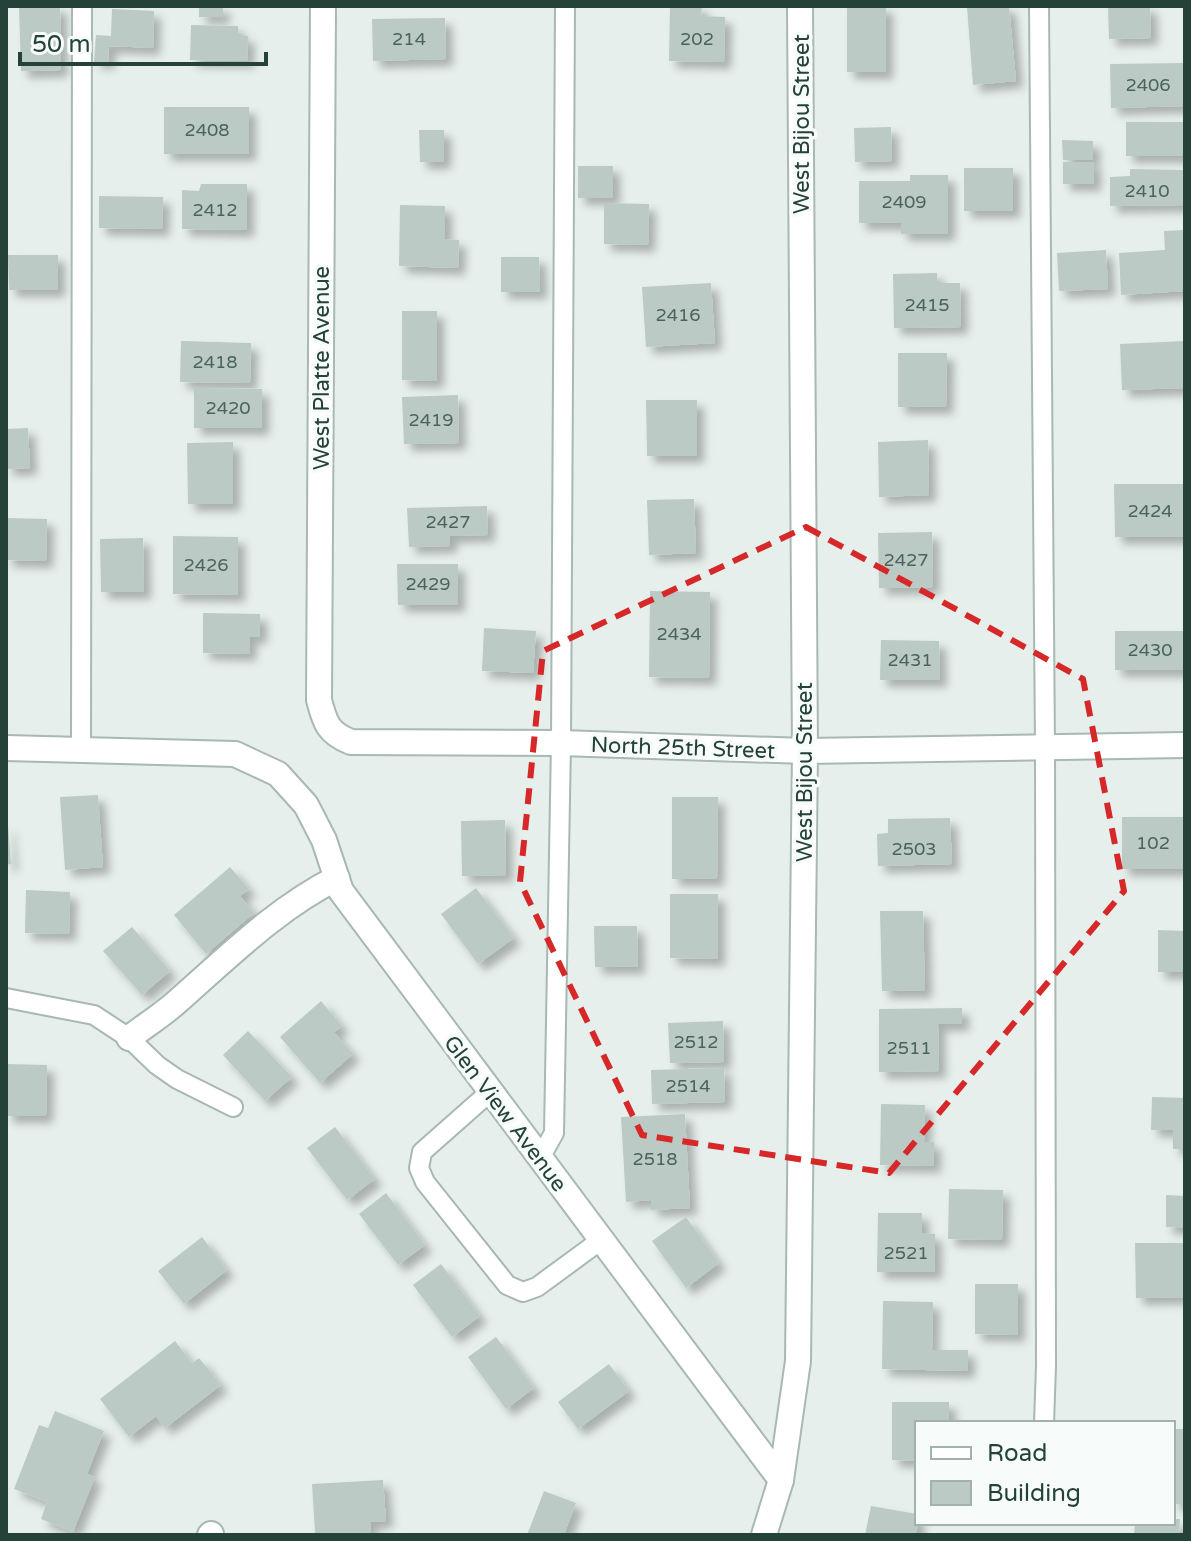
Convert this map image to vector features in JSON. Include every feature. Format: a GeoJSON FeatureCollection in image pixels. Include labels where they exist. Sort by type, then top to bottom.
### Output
{"type":"FeatureCollection","features":[{"type":"Feature","properties":{"kind":"street","name":"West Platte Avenue"},"geometry":{"type":"LineString","coordinates":[[323,6],[319,700],[329,728]]}},
{"type":"Feature","properties":{"kind":"street","name":"West Bijou Street"},"geometry":{"type":"LineString","coordinates":[[764,1535],[781,1480],[798,1361],[805,751],[800,6]]}},
{"type":"Feature","properties":{"kind":"street","name":"North 25th Street"},"geometry":{"type":"LineString","coordinates":[[329,728],[338,737],[351,742],[561,743],[805,751],[1185,745]]}},
{"type":"Feature","properties":{"kind":"street"},"geometry":{"type":"LineString","coordinates":[[6,748],[81,750]]}},
{"type":"Feature","properties":{"kind":"street","name":"Glen View Avenue"},"geometry":{"type":"LineString","coordinates":[[81,750],[235,754],[278,774],[306,805],[324,840],[341,891],[781,1480]]}},
{"type":"Feature","properties":{"kind":"street"},"geometry":{"type":"LineString","coordinates":[[129,1038],[176,1003],[242,942],[313,890],[337,878]]}},
{"type":"Feature","properties":{"kind":"lane"},"geometry":{"type":"LineString","coordinates":[[81,750],[82,6]]}},
{"type":"Feature","properties":{"kind":"lane"},"geometry":{"type":"LineString","coordinates":[[540,1158],[554,1133],[561,743],[565,6]]}},
{"type":"Feature","properties":{"kind":"lane"},"geometry":{"type":"LineString","coordinates":[[1039,6],[1045,747],[1044,1421]]}},
{"type":"Feature","properties":{"kind":"lane"},"geometry":{"type":"LineString","coordinates":[[6,998],[94,1015],[129,1038],[177,1079],[233,1107]]}},
{"type":"Feature","properties":{"kind":"lane"},"geometry":{"type":"LineString","coordinates":[[491,1091],[422,1152],[419,1168],[425,1182],[507,1285],[523,1292],[537,1287],[601,1240]]}},
{"type":"Feature","properties":{"kind":"highlighted area"},"geometry":{"type":"Polygon","coordinates":[[[806,527],[1083,679],[1124,891],[889,1173],[642,1135],[520,882],[543,651],[806,527]]]}},
{"type":"Feature","properties":{"kind":"building"},"geometry":{"type":"Polygon","coordinates":[[[19,6],[60,6],[61,70],[21,71],[19,6]]]}},
{"type":"Feature","properties":{"kind":"building"},"geometry":{"type":"Polygon","coordinates":[[[199,6],[223,6],[223,17],[199,17],[199,6]]]}},
{"type":"Feature","properties":{"kind":"building"},"geometry":{"type":"Polygon","coordinates":[[[670,6],[702,6],[701,16],[725,17],[724,62],[669,61],[670,6]]]}},
{"type":"Feature","properties":{"kind":"building"},"geometry":{"type":"Polygon","coordinates":[[[847,6],[886,6],[886,72],[847,72],[847,6]]]}},
{"type":"Feature","properties":{"kind":"building"},"geometry":{"type":"Polygon","coordinates":[[[1009,6],[1016,81],[973,85],[967,7],[1009,6]]]}},
{"type":"Feature","properties":{"kind":"building"},"geometry":{"type":"Polygon","coordinates":[[[1108,6],[1150,6],[1151,38],[1109,39],[1108,6]]]}},
{"type":"Feature","properties":{"kind":"building"},"geometry":{"type":"Polygon","coordinates":[[[112,9],[154,11],[153,48],[109,46],[108,62],[94,62],[96,35],[111,36],[112,9]]]}},
{"type":"Feature","properties":{"kind":"building"},"geometry":{"type":"Polygon","coordinates":[[[445,18],[446,59],[373,61],[372,19],[445,18]]]}},
{"type":"Feature","properties":{"kind":"building"},"geometry":{"type":"Polygon","coordinates":[[[191,25],[238,26],[238,36],[248,36],[247,61],[190,60],[191,25]]]}},
{"type":"Feature","properties":{"kind":"building"},"geometry":{"type":"Polygon","coordinates":[[[1185,63],[1185,106],[1111,108],[1110,64],[1185,63]]]}},
{"type":"Feature","properties":{"kind":"building"},"geometry":{"type":"Polygon","coordinates":[[[164,107],[249,107],[249,154],[164,154],[164,107]]]}},
{"type":"Feature","properties":{"kind":"building"},"geometry":{"type":"Polygon","coordinates":[[[1126,122],[1185,122],[1185,156],[1126,156],[1126,122]]]}},
{"type":"Feature","properties":{"kind":"building"},"geometry":{"type":"Polygon","coordinates":[[[891,127],[892,161],[855,162],[854,128],[891,127]]]}},
{"type":"Feature","properties":{"kind":"building"},"geometry":{"type":"Polygon","coordinates":[[[419,130],[444,130],[444,162],[420,162],[419,130]]]}},
{"type":"Feature","properties":{"kind":"building"},"geometry":{"type":"Polygon","coordinates":[[[1062,140],[1093,141],[1093,160],[1063,160],[1062,140]]]}},
{"type":"Feature","properties":{"kind":"building"},"geometry":{"type":"Polygon","coordinates":[[[1063,162],[1094,162],[1094,184],[1063,184],[1063,162]]]}},
{"type":"Feature","properties":{"kind":"building"},"geometry":{"type":"Polygon","coordinates":[[[578,166],[613,166],[613,198],[578,198],[578,166]]]}},
{"type":"Feature","properties":{"kind":"building"},"geometry":{"type":"Polygon","coordinates":[[[964,168],[1013,168],[1013,211],[964,211],[964,168]]]}},
{"type":"Feature","properties":{"kind":"building"},"geometry":{"type":"Polygon","coordinates":[[[1130,169],[1185,170],[1185,205],[1110,206],[1110,177],[1130,176],[1130,169]]]}},
{"type":"Feature","properties":{"kind":"building"},"geometry":{"type":"Polygon","coordinates":[[[910,175],[948,175],[948,234],[901,234],[901,223],[859,223],[859,181],[910,181],[910,175]]]}},
{"type":"Feature","properties":{"kind":"building"},"geometry":{"type":"Polygon","coordinates":[[[201,184],[247,184],[247,230],[182,229],[182,190],[199,191],[201,184]]]}},
{"type":"Feature","properties":{"kind":"building"},"geometry":{"type":"Polygon","coordinates":[[[99,196],[163,197],[162,229],[99,228],[99,196]]]}},
{"type":"Feature","properties":{"kind":"building"},"geometry":{"type":"Polygon","coordinates":[[[604,203],[649,204],[648,245],[604,244],[604,203]]]}},
{"type":"Feature","properties":{"kind":"building"},"geometry":{"type":"Polygon","coordinates":[[[400,205],[445,206],[445,239],[459,240],[458,268],[399,266],[400,205]]]}},
{"type":"Feature","properties":{"kind":"building"},"geometry":{"type":"Polygon","coordinates":[[[1185,230],[1185,291],[1121,295],[1119,253],[1165,250],[1164,231],[1185,230]]]}},
{"type":"Feature","properties":{"kind":"building"},"geometry":{"type":"Polygon","coordinates":[[[1106,250],[1108,289],[1059,291],[1057,253],[1106,250]]]}},
{"type":"Feature","properties":{"kind":"building"},"geometry":{"type":"Polygon","coordinates":[[[8,255],[58,255],[58,290],[9,290],[8,255]]]}},
{"type":"Feature","properties":{"kind":"building"},"geometry":{"type":"Polygon","coordinates":[[[501,257],[539,257],[540,292],[501,292],[501,257]]]}},
{"type":"Feature","properties":{"kind":"building"},"geometry":{"type":"Polygon","coordinates":[[[937,273],[937,283],[960,283],[961,327],[894,328],[893,274],[937,273]]]}},
{"type":"Feature","properties":{"kind":"building"},"geometry":{"type":"Polygon","coordinates":[[[711,283],[715,343],[646,347],[642,287],[711,283]]]}},
{"type":"Feature","properties":{"kind":"building"},"geometry":{"type":"Polygon","coordinates":[[[402,311],[437,311],[437,381],[402,380],[402,311]]]}},
{"type":"Feature","properties":{"kind":"building"},"geometry":{"type":"Polygon","coordinates":[[[181,341],[251,343],[250,383],[180,382],[181,341]]]}},
{"type":"Feature","properties":{"kind":"building"},"geometry":{"type":"Polygon","coordinates":[[[1185,341],[1185,388],[1122,390],[1120,344],[1185,341]]]}},
{"type":"Feature","properties":{"kind":"building"},"geometry":{"type":"Polygon","coordinates":[[[898,353],[947,353],[946,407],[898,407],[898,353]]]}},
{"type":"Feature","properties":{"kind":"building"},"geometry":{"type":"Polygon","coordinates":[[[194,388],[262,389],[262,428],[194,428],[194,388]]]}},
{"type":"Feature","properties":{"kind":"building"},"geometry":{"type":"Polygon","coordinates":[[[458,395],[459,443],[404,444],[402,397],[458,395]]]}},
{"type":"Feature","properties":{"kind":"building"},"geometry":{"type":"Polygon","coordinates":[[[646,400],[697,400],[697,456],[647,456],[646,400]]]}},
{"type":"Feature","properties":{"kind":"building"},"geometry":{"type":"Polygon","coordinates":[[[28,428],[30,468],[6,469],[6,429],[28,428]]]}},
{"type":"Feature","properties":{"kind":"building"},"geometry":{"type":"Polygon","coordinates":[[[928,440],[929,495],[879,497],[878,442],[928,440]]]}},
{"type":"Feature","properties":{"kind":"building"},"geometry":{"type":"Polygon","coordinates":[[[233,442],[233,504],[188,504],[187,443],[233,442]]]}},
{"type":"Feature","properties":{"kind":"building"},"geometry":{"type":"Polygon","coordinates":[[[1114,484],[1185,484],[1185,537],[1115,537],[1114,484]]]}},
{"type":"Feature","properties":{"kind":"building"},"geometry":{"type":"Polygon","coordinates":[[[694,499],[696,553],[649,555],[647,500],[694,499]]]}},
{"type":"Feature","properties":{"kind":"building"},"geometry":{"type":"Polygon","coordinates":[[[487,506],[488,535],[450,536],[450,546],[409,547],[407,508],[487,506]]]}},
{"type":"Feature","properties":{"kind":"building"},"geometry":{"type":"Polygon","coordinates":[[[6,518],[47,519],[46,561],[6,560],[6,518]]]}},
{"type":"Feature","properties":{"kind":"building"},"geometry":{"type":"Polygon","coordinates":[[[932,532],[933,587],[879,588],[878,533],[932,532]]]}},
{"type":"Feature","properties":{"kind":"building"},"geometry":{"type":"Polygon","coordinates":[[[173,536],[238,537],[238,595],[173,594],[173,536]]]}},
{"type":"Feature","properties":{"kind":"building"},"geometry":{"type":"Polygon","coordinates":[[[143,538],[144,592],[101,592],[100,539],[143,538]]]}},
{"type":"Feature","properties":{"kind":"building"},"geometry":{"type":"Polygon","coordinates":[[[397,564],[458,564],[458,605],[398,605],[397,564]]]}},
{"type":"Feature","properties":{"kind":"building"},"geometry":{"type":"Polygon","coordinates":[[[650,591],[710,592],[709,678],[649,677],[650,591]]]}},
{"type":"Feature","properties":{"kind":"building"},"geometry":{"type":"Polygon","coordinates":[[[203,613],[260,614],[260,637],[250,636],[249,654],[203,653],[203,613]]]}},
{"type":"Feature","properties":{"kind":"building"},"geometry":{"type":"Polygon","coordinates":[[[484,628],[536,631],[533,673],[482,671],[484,628]]]}},
{"type":"Feature","properties":{"kind":"building"},"geometry":{"type":"Polygon","coordinates":[[[1115,631],[1185,631],[1185,670],[1115,670],[1115,631]]]}},
{"type":"Feature","properties":{"kind":"building"},"geometry":{"type":"Polygon","coordinates":[[[881,640],[939,641],[940,680],[880,680],[881,640]]]}},
{"type":"Feature","properties":{"kind":"building"},"geometry":{"type":"Polygon","coordinates":[[[98,795],[103,867],[65,870],[60,797],[98,795]]]}},
{"type":"Feature","properties":{"kind":"building"},"geometry":{"type":"Polygon","coordinates":[[[672,797],[718,797],[717,879],[672,879],[672,797]]]}},
{"type":"Feature","properties":{"kind":"building"},"geometry":{"type":"Polygon","coordinates":[[[1122,817],[1185,817],[1185,869],[1122,869],[1122,817]]]}},
{"type":"Feature","properties":{"kind":"building"},"geometry":{"type":"Polygon","coordinates":[[[950,818],[952,864],[878,866],[877,834],[888,833],[888,819],[950,818]]]}},
{"type":"Feature","properties":{"kind":"building"},"geometry":{"type":"Polygon","coordinates":[[[505,820],[506,875],[462,876],[461,821],[505,820]]]}},
{"type":"Feature","properties":{"kind":"building"},"geometry":{"type":"Polygon","coordinates":[[[6,826],[11,864],[6,865],[6,826]]]}},
{"type":"Feature","properties":{"kind":"building"},"geometry":{"type":"Polygon","coordinates":[[[230,867],[249,889],[240,896],[254,913],[206,954],[174,915],[230,867]]]}},
{"type":"Feature","properties":{"kind":"building"},"geometry":{"type":"Polygon","coordinates":[[[476,888],[514,938],[478,964],[441,914],[476,888]]]}},
{"type":"Feature","properties":{"kind":"building"},"geometry":{"type":"Polygon","coordinates":[[[26,890],[70,892],[69,934],[25,933],[26,890]]]}},
{"type":"Feature","properties":{"kind":"building"},"geometry":{"type":"Polygon","coordinates":[[[670,894],[718,894],[718,959],[670,958],[670,894]]]}},
{"type":"Feature","properties":{"kind":"building"},"geometry":{"type":"Polygon","coordinates":[[[880,911],[923,911],[925,991],[882,991],[880,911]]]}},
{"type":"Feature","properties":{"kind":"building"},"geometry":{"type":"Polygon","coordinates":[[[594,926],[637,926],[638,967],[595,967],[594,926]]]}},
{"type":"Feature","properties":{"kind":"building"},"geometry":{"type":"Polygon","coordinates":[[[132,927],[170,971],[142,995],[103,951],[132,927]]]}},
{"type":"Feature","properties":{"kind":"building"},"geometry":{"type":"Polygon","coordinates":[[[1158,930],[1185,931],[1185,972],[1158,972],[1158,930]]]}},
{"type":"Feature","properties":{"kind":"building"},"geometry":{"type":"Polygon","coordinates":[[[321,1001],[342,1026],[334,1032],[353,1054],[320,1083],[280,1037],[321,1001]]]}},
{"type":"Feature","properties":{"kind":"building"},"geometry":{"type":"Polygon","coordinates":[[[962,1008],[962,1024],[938,1024],[939,1071],[879,1072],[879,1009],[962,1008]]]}},
{"type":"Feature","properties":{"kind":"building"},"geometry":{"type":"Polygon","coordinates":[[[723,1021],[724,1062],[670,1063],[668,1023],[723,1021]]]}},
{"type":"Feature","properties":{"kind":"building"},"geometry":{"type":"Polygon","coordinates":[[[248,1031],[292,1077],[265,1101],[223,1055],[248,1031]]]}},
{"type":"Feature","properties":{"kind":"building"},"geometry":{"type":"Polygon","coordinates":[[[6,1064],[47,1065],[46,1116],[6,1116],[6,1064]]]}},
{"type":"Feature","properties":{"kind":"building"},"geometry":{"type":"Polygon","coordinates":[[[724,1068],[725,1102],[652,1104],[651,1070],[724,1068]]]}},
{"type":"Feature","properties":{"kind":"building"},"geometry":{"type":"Polygon","coordinates":[[[1152,1097],[1185,1098],[1185,1149],[1173,1149],[1173,1130],[1151,1130],[1152,1097]]]}},
{"type":"Feature","properties":{"kind":"building"},"geometry":{"type":"Polygon","coordinates":[[[881,1104],[925,1105],[924,1142],[934,1142],[934,1166],[880,1165],[881,1104]]]}},
{"type":"Feature","properties":{"kind":"building"},"geometry":{"type":"Polygon","coordinates":[[[685,1114],[690,1208],[651,1210],[651,1200],[626,1202],[621,1117],[685,1114]]]}},
{"type":"Feature","properties":{"kind":"building"},"geometry":{"type":"Polygon","coordinates":[[[335,1127],[375,1179],[347,1200],[307,1148],[335,1127]]]}},
{"type":"Feature","properties":{"kind":"building"},"geometry":{"type":"Polygon","coordinates":[[[949,1189],[1003,1190],[1002,1240],[948,1239],[949,1189]]]}},
{"type":"Feature","properties":{"kind":"building"},"geometry":{"type":"Polygon","coordinates":[[[386,1193],[425,1245],[398,1265],[359,1214],[386,1193]]]}},
{"type":"Feature","properties":{"kind":"building"},"geometry":{"type":"Polygon","coordinates":[[[1166,1195],[1185,1196],[1185,1228],[1166,1227],[1166,1195]]]}},
{"type":"Feature","properties":{"kind":"building"},"geometry":{"type":"Polygon","coordinates":[[[878,1213],[922,1213],[922,1233],[935,1234],[935,1272],[877,1272],[878,1213]]]}},
{"type":"Feature","properties":{"kind":"building"},"geometry":{"type":"Polygon","coordinates":[[[686,1217],[719,1263],[686,1288],[652,1241],[686,1217]]]}},
{"type":"Feature","properties":{"kind":"building"},"geometry":{"type":"Polygon","coordinates":[[[202,1237],[227,1270],[184,1304],[158,1271],[202,1237]]]}},
{"type":"Feature","properties":{"kind":"building"},"geometry":{"type":"Polygon","coordinates":[[[1135,1243],[1185,1243],[1185,1297],[1136,1298],[1135,1243]]]}},
{"type":"Feature","properties":{"kind":"building"},"geometry":{"type":"Polygon","coordinates":[[[441,1264],[480,1316],[452,1337],[413,1285],[441,1264]]]}},
{"type":"Feature","properties":{"kind":"building"},"geometry":{"type":"Polygon","coordinates":[[[975,1284],[1018,1284],[1018,1335],[975,1334],[975,1284]]]}},
{"type":"Feature","properties":{"kind":"building"},"geometry":{"type":"Polygon","coordinates":[[[883,1301],[933,1302],[932,1350],[968,1350],[968,1371],[882,1369],[883,1301]]]}},
{"type":"Feature","properties":{"kind":"building"},"geometry":{"type":"Polygon","coordinates":[[[496,1337],[534,1388],[506,1409],[468,1357],[496,1337]]]}},
{"type":"Feature","properties":{"kind":"building"},"geometry":{"type":"Polygon","coordinates":[[[175,1341],[192,1363],[199,1358],[221,1385],[165,1428],[156,1416],[129,1437],[100,1399],[175,1341]]]}},
{"type":"Feature","properties":{"kind":"building"},"geometry":{"type":"Polygon","coordinates":[[[609,1364],[629,1391],[578,1429],[558,1402],[609,1364]]]}},
{"type":"Feature","properties":{"kind":"building"},"geometry":{"type":"Polygon","coordinates":[[[892,1402],[949,1402],[949,1421],[915,1421],[915,1461],[892,1460],[892,1402]]]}},
{"type":"Feature","properties":{"kind":"building"},"geometry":{"type":"Polygon","coordinates":[[[55,1411],[104,1431],[87,1474],[95,1477],[73,1532],[41,1519],[47,1502],[14,1489],[39,1425],[48,1428],[55,1411]]]}},
{"type":"Feature","properties":{"kind":"building"},"geometry":{"type":"Polygon","coordinates":[[[1175,1429],[1185,1429],[1185,1504],[1175,1504],[1175,1429]]]}},
{"type":"Feature","properties":{"kind":"building"},"geometry":{"type":"Polygon","coordinates":[[[383,1480],[386,1521],[370,1522],[371,1535],[313,1535],[312,1484],[383,1480]]]}},
{"type":"Feature","properties":{"kind":"building"},"geometry":{"type":"Polygon","coordinates":[[[544,1491],[576,1503],[564,1535],[527,1535],[544,1491]]]}},
{"type":"Feature","properties":{"kind":"building"},"geometry":{"type":"Polygon","coordinates":[[[871,1506],[915,1514],[916,1535],[865,1535],[871,1506]]]}},
{"type":"Feature","properties":{"kind":"building"},"geometry":{"type":"Polygon","coordinates":[[[1175,1519],[1180,1519],[1179,1535],[1134,1535],[1135,1525],[1175,1525],[1175,1519]]]}}]}
